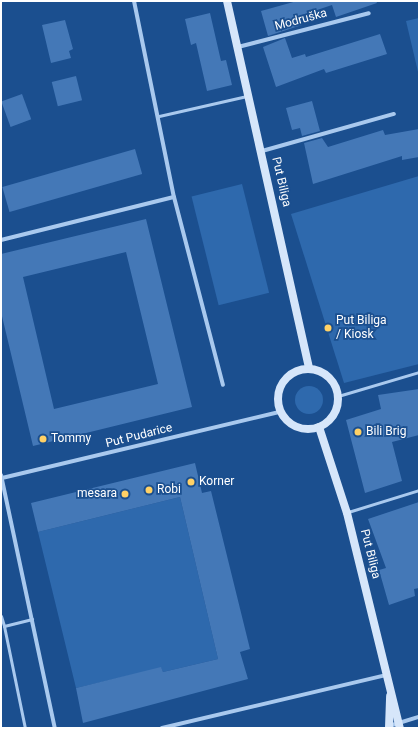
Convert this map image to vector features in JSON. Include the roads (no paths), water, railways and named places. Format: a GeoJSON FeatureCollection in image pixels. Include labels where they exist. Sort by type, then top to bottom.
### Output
{"type":"FeatureCollection","features":[{"type":"Feature","properties":{"kind":"street"},"geometry":{"type":"LineString","coordinates":[[134,1],[159,116],[174,197],[223,385]]}},
{"type":"Feature","properties":{"kind":"street","name":"Put Biliga"},"geometry":{"type":"LineString","coordinates":[[227,1],[262,150],[309,369]]}},
{"type":"Feature","properties":{"kind":"street","name":"Modruška"},"geometry":{"type":"LineString","coordinates":[[238,47],[369,13]]}},
{"type":"Feature","properties":{"kind":"street"},"geometry":{"type":"LineString","coordinates":[[262,150],[394,114]]}},
{"type":"Feature","properties":{"kind":"street"},"geometry":{"type":"LineString","coordinates":[[1,240],[174,197]]}},
{"type":"Feature","properties":{"kind":"street"},"geometry":{"type":"LineString","coordinates":[[309,369],[332,380],[338,396],[334,415],[319,428],[301,429],[280,412],[278,394],[285,379],[309,369]]}},
{"type":"Feature","properties":{"kind":"street","name":"Put Pudarice"},"geometry":{"type":"LineString","coordinates":[[55,728],[1,477],[280,412]]}},
{"type":"Feature","properties":{"kind":"street","name":"Put Biliga"},"geometry":{"type":"LineString","coordinates":[[319,428],[347,513],[400,725]]}},
{"type":"Feature","properties":{"kind":"street"},"geometry":{"type":"LineString","coordinates":[[162,728],[387,675]]}},
{"type":"Feature","properties":{"kind":"street","name":"Put Biliga"},"geometry":{"type":"LineString","coordinates":[[388,727],[391,689]]}},
{"type":"Feature","properties":{"kind":"street"},"geometry":{"type":"LineString","coordinates":[[388,727],[400,725],[419,717]]}},
{"type":"Feature","properties":{"kind":"lane"},"geometry":{"type":"LineString","coordinates":[[159,116],[249,96]]}},
{"type":"Feature","properties":{"kind":"lane"},"geometry":{"type":"LineString","coordinates":[[338,396],[419,372]]}},
{"type":"Feature","properties":{"kind":"lane"},"geometry":{"type":"LineString","coordinates":[[347,513],[419,490]]}},
{"type":"Feature","properties":{"kind":"lane"},"geometry":{"type":"LineString","coordinates":[[1,616],[25,728]]}},
{"type":"Feature","properties":{"kind":"lane"},"geometry":{"type":"LineString","coordinates":[[4,626],[32,619]]}},
{"type":"Feature","properties":{"kind":"place","name":"Put Biliga / Kiosk"},"geometry":{"type":"Point","coordinates":[328,328]}},
{"type":"Feature","properties":{"kind":"place","name":"Bili Brig"},"geometry":{"type":"Point","coordinates":[358,432]}},
{"type":"Feature","properties":{"kind":"place","name":"Tommy"},"geometry":{"type":"Point","coordinates":[43,439]}},
{"type":"Feature","properties":{"kind":"place","name":"Korner"},"geometry":{"type":"Point","coordinates":[191,482]}},
{"type":"Feature","properties":{"kind":"place","name":"Robi"},"geometry":{"type":"Point","coordinates":[149,490]}},
{"type":"Feature","properties":{"kind":"place","name":"mesara"},"geometry":{"type":"Point","coordinates":[125,494]}}]}
